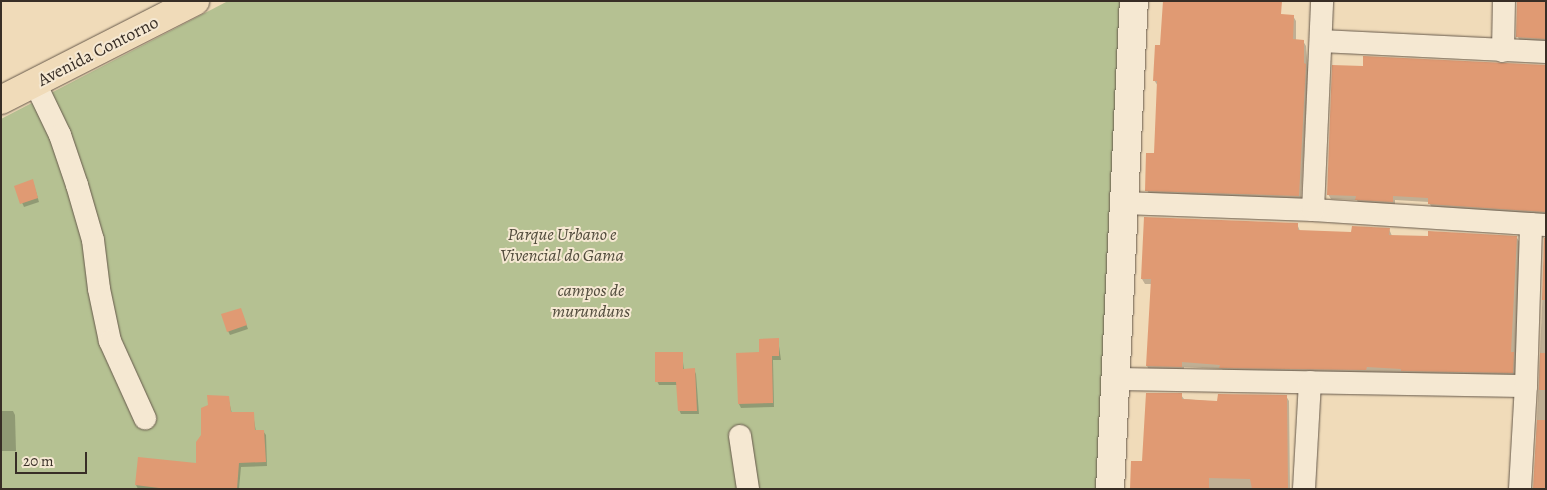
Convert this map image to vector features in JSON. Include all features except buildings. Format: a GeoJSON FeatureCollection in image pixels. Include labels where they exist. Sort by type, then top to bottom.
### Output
{"type":"FeatureCollection","features":[{"type":"Feature","properties":{"kind":"main road","name":"Avenida Contorno"},"geometry":{"type":"LineString","coordinates":[[1,100],[195,1]]}},
{"type":"Feature","properties":{"kind":"street"},"geometry":{"type":"LineString","coordinates":[[1110,489],[1134,1]]}},
{"type":"Feature","properties":{"kind":"street"},"geometry":{"type":"LineString","coordinates":[[1312,210],[1322,1]]}},
{"type":"Feature","properties":{"kind":"street"},"geometry":{"type":"LineString","coordinates":[[1503,51],[1504,1]]}},
{"type":"Feature","properties":{"kind":"street"},"geometry":{"type":"LineString","coordinates":[[1321,41],[1546,52]]}},
{"type":"Feature","properties":{"kind":"street"},"geometry":{"type":"LineString","coordinates":[[36,83],[60,134],[77,186],[92,240],[99,288],[110,341],[145,418]]}},
{"type":"Feature","properties":{"kind":"street"},"geometry":{"type":"LineString","coordinates":[[1123,203],[1312,210],[1538,225],[1520,489]]}},
{"type":"Feature","properties":{"kind":"street"},"geometry":{"type":"LineString","coordinates":[[1116,379],[1526,386]]}},
{"type":"Feature","properties":{"kind":"street"},"geometry":{"type":"LineString","coordinates":[[1304,489],[1310,382]]}},
{"type":"Feature","properties":{"kind":"street"},"geometry":{"type":"LineString","coordinates":[[740,436],[748,489]]}},
{"type":"Feature","properties":{"kind":"green space","name":"Parque Urbano e Vivencial do Gama"},"geometry":{"type":"Polygon","coordinates":[[[228,1],[1122,1],[1099,489],[1,489],[1,119],[228,1]]]}},
{"type":"Feature","properties":{"kind":"park label","name":"campos de murunduns"},"geometry":{"type":"Point","coordinates":[591,301]}}]}
